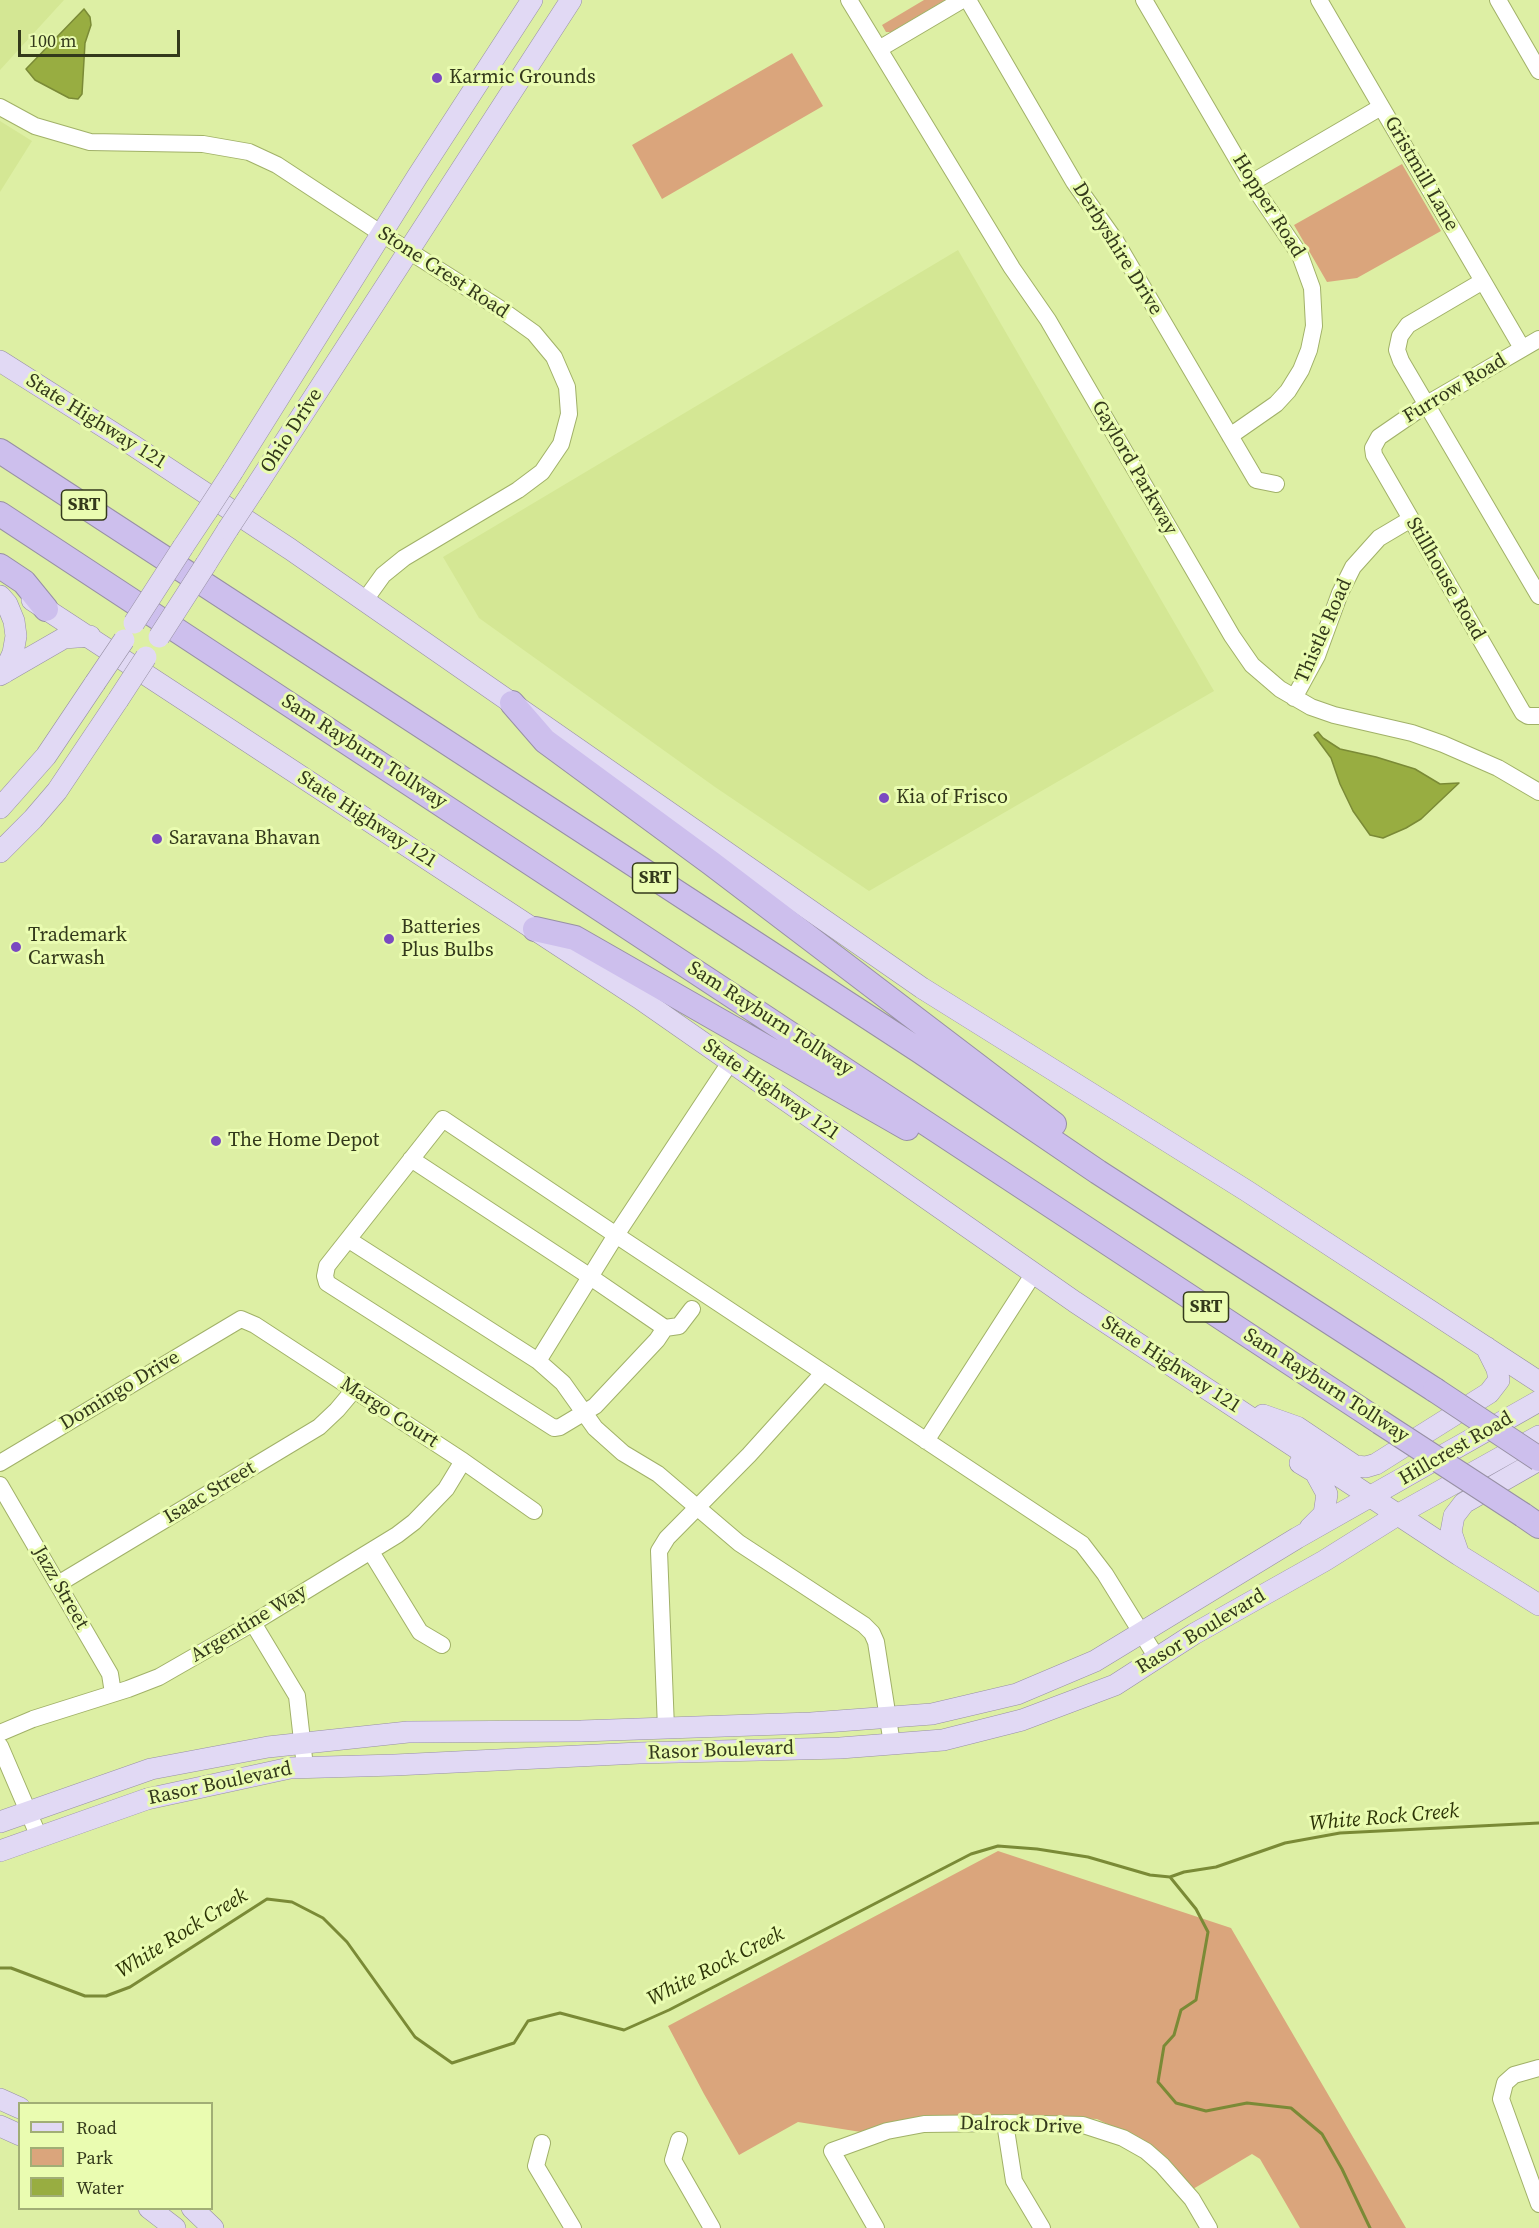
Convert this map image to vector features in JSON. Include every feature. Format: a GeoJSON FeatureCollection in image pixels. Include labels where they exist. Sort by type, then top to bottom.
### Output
{"type":"FeatureCollection","features":[{"type":"Feature","properties":{"kind":"highway","name":"SRT"},"geometry":{"type":"LineString","coordinates":[[0,451],[1539,1459]]}},
{"type":"Feature","properties":{"kind":"highway","name":"Sam Rayburn Tollway"},"geometry":{"type":"LineString","coordinates":[[0,513],[1531,1521]]}},
{"type":"Feature","properties":{"kind":"highway"},"geometry":{"type":"LineString","coordinates":[[0,566],[24,582],[46,609]]}},
{"type":"Feature","properties":{"kind":"highway"},"geometry":{"type":"LineString","coordinates":[[512,703],[545,741],[711,863],[1070,1136],[1098,1172]]}},
{"type":"Feature","properties":{"kind":"highway"},"geometry":{"type":"LineString","coordinates":[[535,929],[575,938],[879,1111],[948,1153],[1032,1192]]}},
{"type":"Feature","properties":{"kind":"main road","name":"Ohio Drive"},"geometry":{"type":"LineString","coordinates":[[0,808],[46,756],[95,683],[233,471],[532,0]]}},
{"type":"Feature","properties":{"kind":"main road","name":"Ohio Drive"},"geometry":{"type":"LineString","coordinates":[[0,852],[57,791],[118,700],[571,0]]}},
{"type":"Feature","properties":{"kind":"main road","name":"State Highway 121"},"geometry":{"type":"LineString","coordinates":[[0,362],[144,452],[365,600],[922,988],[1247,1191],[1539,1382]]}},
{"type":"Feature","properties":{"kind":"main road","name":"State Highway 121"},"geometry":{"type":"LineString","coordinates":[[0,579],[535,929],[731,1061],[1034,1273],[1459,1555],[1539,1605]]}},
{"type":"Feature","properties":{"kind":"main road"},"geometry":{"type":"LineString","coordinates":[[0,596],[7,604],[15,621],[16,636],[13,652],[2,674]]}},
{"type":"Feature","properties":{"kind":"main road"},"geometry":{"type":"LineString","coordinates":[[2,674],[64,638],[90,636]]}},
{"type":"Feature","properties":{"kind":"main road"},"geometry":{"type":"LineString","coordinates":[[1226,1401],[1297,1427],[1355,1466],[1366,1467],[1376,1464],[1489,1393],[1499,1380],[1497,1368],[1486,1347]]}},
{"type":"Feature","properties":{"kind":"main road"},"geometry":{"type":"LineString","coordinates":[[1226,1401],[1263,1439],[1315,1472],[1322,1483],[1326,1494],[1324,1514],[1301,1536]]}},
{"type":"Feature","properties":{"kind":"main road","name":"Hillcrest Road"},"geometry":{"type":"LineString","coordinates":[[1372,1496],[1539,1401]]}},
{"type":"Feature","properties":{"kind":"main road","name":"Hillcrest Road"},"geometry":{"type":"LineString","coordinates":[[1399,1514],[1539,1436]]}},
{"type":"Feature","properties":{"kind":"main road"},"geometry":{"type":"LineString","coordinates":[[1459,1555],[1451,1532],[1454,1516],[1464,1503],[1539,1459]]}},
{"type":"Feature","properties":{"kind":"main road","name":"Rasor Boulevard"},"geometry":{"type":"LineString","coordinates":[[0,1822],[151,1769],[268,1748],[408,1732],[581,1731],[932,1714],[1017,1694],[1095,1661],[1301,1536],[1372,1496]]}},
{"type":"Feature","properties":{"kind":"main road","name":"Rasor Boulevard"},"geometry":{"type":"LineString","coordinates":[[0,1851],[147,1799],[290,1768],[651,1753],[840,1748],[943,1740],[1022,1720],[1115,1685],[1201,1629],[1324,1561],[1399,1514]]}},
{"type":"Feature","properties":{"kind":"main road"},"geometry":{"type":"LineString","coordinates":[[0,2099],[18,2107]]}},
{"type":"Feature","properties":{"kind":"main road"},"geometry":{"type":"LineString","coordinates":[[0,2126],[18,2134]]}},
{"type":"Feature","properties":{"kind":"main road"},"geometry":{"type":"LineString","coordinates":[[151,2210],[169,2226]]}},
{"type":"Feature","properties":{"kind":"main road"},"geometry":{"type":"LineString","coordinates":[[193,2210],[213,2228]]}},
{"type":"Feature","properties":{"kind":"street","name":"Gaylord Parkway"},"geometry":{"type":"LineString","coordinates":[[849,0],[1012,268],[1048,320],[1238,646],[1261,673],[1294,698],[1334,715],[1412,734],[1456,748],[1498,768],[1539,792]]}},
{"type":"Feature","properties":{"kind":"street"},"geometry":{"type":"LineString","coordinates":[[879,49],[962,0]]}},
{"type":"Feature","properties":{"kind":"street","name":"Derbyshire Drive"},"geometry":{"type":"LineString","coordinates":[[968,0],[1074,182],[1115,240],[1256,480],[1276,484]]}},
{"type":"Feature","properties":{"kind":"street","name":"Hopper Road"},"geometry":{"type":"LineString","coordinates":[[1144,0],[1251,183],[1294,246],[1304,265],[1314,298],[1314,326],[1304,364],[1288,391],[1268,411],[1230,436]]}},
{"type":"Feature","properties":{"kind":"street","name":"Gristmill Lane"},"geometry":{"type":"LineString","coordinates":[[1319,0],[1522,348]]}},
{"type":"Feature","properties":{"kind":"street"},"geometry":{"type":"LineString","coordinates":[[1498,0],[1539,71]]}},
{"type":"Feature","properties":{"kind":"street"},"geometry":{"type":"LineString","coordinates":[[1251,183],[1381,106]]}},
{"type":"Feature","properties":{"kind":"street","name":"Stone Crest Road"},"geometry":{"type":"LineString","coordinates":[[0,107],[35,126],[90,142],[203,144],[249,152],[277,165],[499,308],[534,333],[555,357],[567,387],[569,414],[561,444],[542,472],[518,490],[404,558],[383,575],[365,600]]}},
{"type":"Feature","properties":{"kind":"street"},"geometry":{"type":"LineString","coordinates":[[1483,281],[1411,324],[1400,336],[1397,345],[1398,355],[1539,596]]}},
{"type":"Feature","properties":{"kind":"street","name":"Furrow Road"},"geometry":{"type":"LineString","coordinates":[[1375,443],[1385,433],[1427,404],[1539,339]]}},
{"type":"Feature","properties":{"kind":"street","name":"Stillhouse Road"},"geometry":{"type":"LineString","coordinates":[[1375,443],[1374,455],[1531,714]]}},
{"type":"Feature","properties":{"kind":"street","name":"Thistle Road"},"geometry":{"type":"LineString","coordinates":[[1294,698],[1317,656],[1340,593],[1353,567],[1380,538],[1411,519]]}},
{"type":"Feature","properties":{"kind":"street"},"geometry":{"type":"LineString","coordinates":[[538,1360],[589,1276],[731,1061]]}},
{"type":"Feature","properties":{"kind":"street"},"geometry":{"type":"LineString","coordinates":[[665,1328],[657,1340],[595,1406],[560,1427],[554,1428],[327,1283],[325,1275],[327,1266],[443,1119],[1082,1544],[1105,1574],[1157,1658]]}},
{"type":"Feature","properties":{"kind":"street"},"geometry":{"type":"LineString","coordinates":[[411,1159],[665,1328],[679,1326],[692,1309]]}},
{"type":"Feature","properties":{"kind":"street"},"geometry":{"type":"LineString","coordinates":[[349,1240],[538,1360],[563,1383],[595,1428],[623,1453],[658,1474],[739,1544],[864,1625],[872,1633],[876,1642],[892,1744]]}},
{"type":"Feature","properties":{"kind":"street"},"geometry":{"type":"LineString","coordinates":[[926,1441],[1034,1273]]}},
{"type":"Feature","properties":{"kind":"street","name":"Margo Court"},"geometry":{"type":"LineString","coordinates":[[241,1319],[255,1325],[463,1461],[534,1511]]}},
{"type":"Feature","properties":{"kind":"street","name":"Domingo Drive"},"geometry":{"type":"LineString","coordinates":[[0,1463],[241,1319]]}},
{"type":"Feature","properties":{"kind":"street"},"geometry":{"type":"LineString","coordinates":[[666,1728],[659,1551],[667,1538],[749,1455],[823,1373]]}},
{"type":"Feature","properties":{"kind":"street","name":"Isaac Street"},"geometry":{"type":"LineString","coordinates":[[58,1584],[319,1427],[353,1391]]}},
{"type":"Feature","properties":{"kind":"street","name":"Argentine Way"},"geometry":{"type":"LineString","coordinates":[[0,1733],[33,1719],[159,1677],[253,1623],[371,1552],[414,1522],[446,1489],[463,1461]]}},
{"type":"Feature","properties":{"kind":"street","name":"Jazz Street"},"geometry":{"type":"LineString","coordinates":[[0,1485],[110,1674],[113,1693]]}},
{"type":"Feature","properties":{"kind":"street"},"geometry":{"type":"LineString","coordinates":[[371,1552],[420,1632],[442,1645]]}},
{"type":"Feature","properties":{"kind":"street"},"geometry":{"type":"LineString","coordinates":[[253,1623],[297,1696],[305,1767]]}},
{"type":"Feature","properties":{"kind":"street"},"geometry":{"type":"LineString","coordinates":[[0,1746],[39,1837]]}},
{"type":"Feature","properties":{"kind":"street"},"geometry":{"type":"LineString","coordinates":[[1539,2068],[1514,2075],[1502,2089],[1501,2099],[1539,2204]]}},
{"type":"Feature","properties":{"kind":"street"},"geometry":{"type":"LineString","coordinates":[[1005,2123],[1014,2181],[1042,2228]]}},
{"type":"Feature","properties":{"kind":"street","name":"Dalrock Drive"},"geometry":{"type":"LineString","coordinates":[[876,2228],[832,2151],[887,2131],[924,2124],[1005,2123],[1083,2125],[1123,2138],[1146,2151],[1162,2165],[1192,2199],[1209,2228]]}},
{"type":"Feature","properties":{"kind":"street"},"geometry":{"type":"LineString","coordinates":[[680,2140],[673,2160],[712,2228]]}},
{"type":"Feature","properties":{"kind":"street"},"geometry":{"type":"LineString","coordinates":[[542,2143],[536,2166],[573,2228]]}},
{"type":"Feature","properties":{"kind":"street"},"geometry":{"type":"LineString","coordinates":[[169,2226],[191,2210]]}},
{"type":"Feature","properties":{"kind":"shaded area"},"geometry":{"type":"Polygon","coordinates":[[[0,0],[64,0],[0,70],[0,0]]]}},
{"type":"Feature","properties":{"kind":"shaded area"},"geometry":{"type":"Polygon","coordinates":[[[0,121],[32,141],[0,192],[0,121]]]}},
{"type":"Feature","properties":{"kind":"shaded area"},"geometry":{"type":"Polygon","coordinates":[[[958,250],[1214,691],[869,891],[715,787],[479,618],[443,557],[958,250]]]}},
{"type":"Feature","properties":{"kind":"green space"},"geometry":{"type":"Polygon","coordinates":[[[924,0],[945,0],[891,32],[886,32],[882,25],[924,0]]]}},
{"type":"Feature","properties":{"kind":"green space"},"geometry":{"type":"Polygon","coordinates":[[[792,53],[823,106],[662,199],[632,145],[792,53]]]}},
{"type":"Feature","properties":{"kind":"green space"},"geometry":{"type":"Polygon","coordinates":[[[1402,164],[1441,231],[1357,278],[1327,282],[1294,225],[1402,164]]]}},
{"type":"Feature","properties":{"kind":"green space"},"geometry":{"type":"Polygon","coordinates":[[[998,1851],[1231,1928],[1406,2228],[1300,2228],[1260,2159],[1252,2154],[1193,2189],[1154,2147],[1097,2119],[1049,2117],[861,2132],[798,2122],[739,2155],[668,2026],[998,1851]]]}},
{"type":"Feature","properties":{"kind":"water"},"geometry":{"type":"Polygon","coordinates":[[[84,9],[90,17],[91,25],[85,43],[82,94],[78,99],[69,98],[35,80],[26,69],[84,9]]]}},
{"type":"Feature","properties":{"kind":"water"},"geometry":{"type":"Polygon","coordinates":[[[1318,732],[1340,749],[1415,769],[1440,784],[1459,783],[1421,819],[1406,828],[1383,838],[1370,835],[1353,811],[1331,758],[1314,735],[1318,732]]]}},
{"type":"Feature","properties":{"kind":"waterway","name":"White Rock Creek"},"geometry":{"type":"LineString","coordinates":[[0,1968],[11,1968],[85,1996],[106,1996],[130,1987],[267,1899],[292,1902],[323,1918],[347,1942],[415,2037],[452,2063],[514,2043],[528,2021],[560,2013],[624,2030],[669,2010],[971,1854],[998,1846],[1088,1857],[1150,1875],[1170,1877],[1184,1872],[1216,1867],[1285,1843],[1340,1833],[1539,1823]]}},
{"type":"Feature","properties":{"kind":"waterway"},"geometry":{"type":"LineString","coordinates":[[1170,1877],[1196,1909],[1208,1932],[1196,2000],[1181,2010],[1174,2035],[1164,2046],[1158,2082],[1176,2103],[1206,2111],[1247,2103],[1291,2108],[1322,2134],[1342,2169],[1370,2228]]}},
{"type":"Feature","properties":{"kind":"place","name":"Karmic Grounds"},"geometry":{"type":"Point","coordinates":[437,78]}},
{"type":"Feature","properties":{"kind":"place","name":"Kia of Frisco"},"geometry":{"type":"Point","coordinates":[884,798]}},
{"type":"Feature","properties":{"kind":"place","name":"Saravana Bhavan"},"geometry":{"type":"Point","coordinates":[157,839]}},
{"type":"Feature","properties":{"kind":"place","name":"Batteries Plus Bulbs"},"geometry":{"type":"Point","coordinates":[389,939]}},
{"type":"Feature","properties":{"kind":"place","name":"Trademark Carwash"},"geometry":{"type":"Point","coordinates":[16,947]}},
{"type":"Feature","properties":{"kind":"place","name":"The Home Depot"},"geometry":{"type":"Point","coordinates":[216,1141]}}]}
